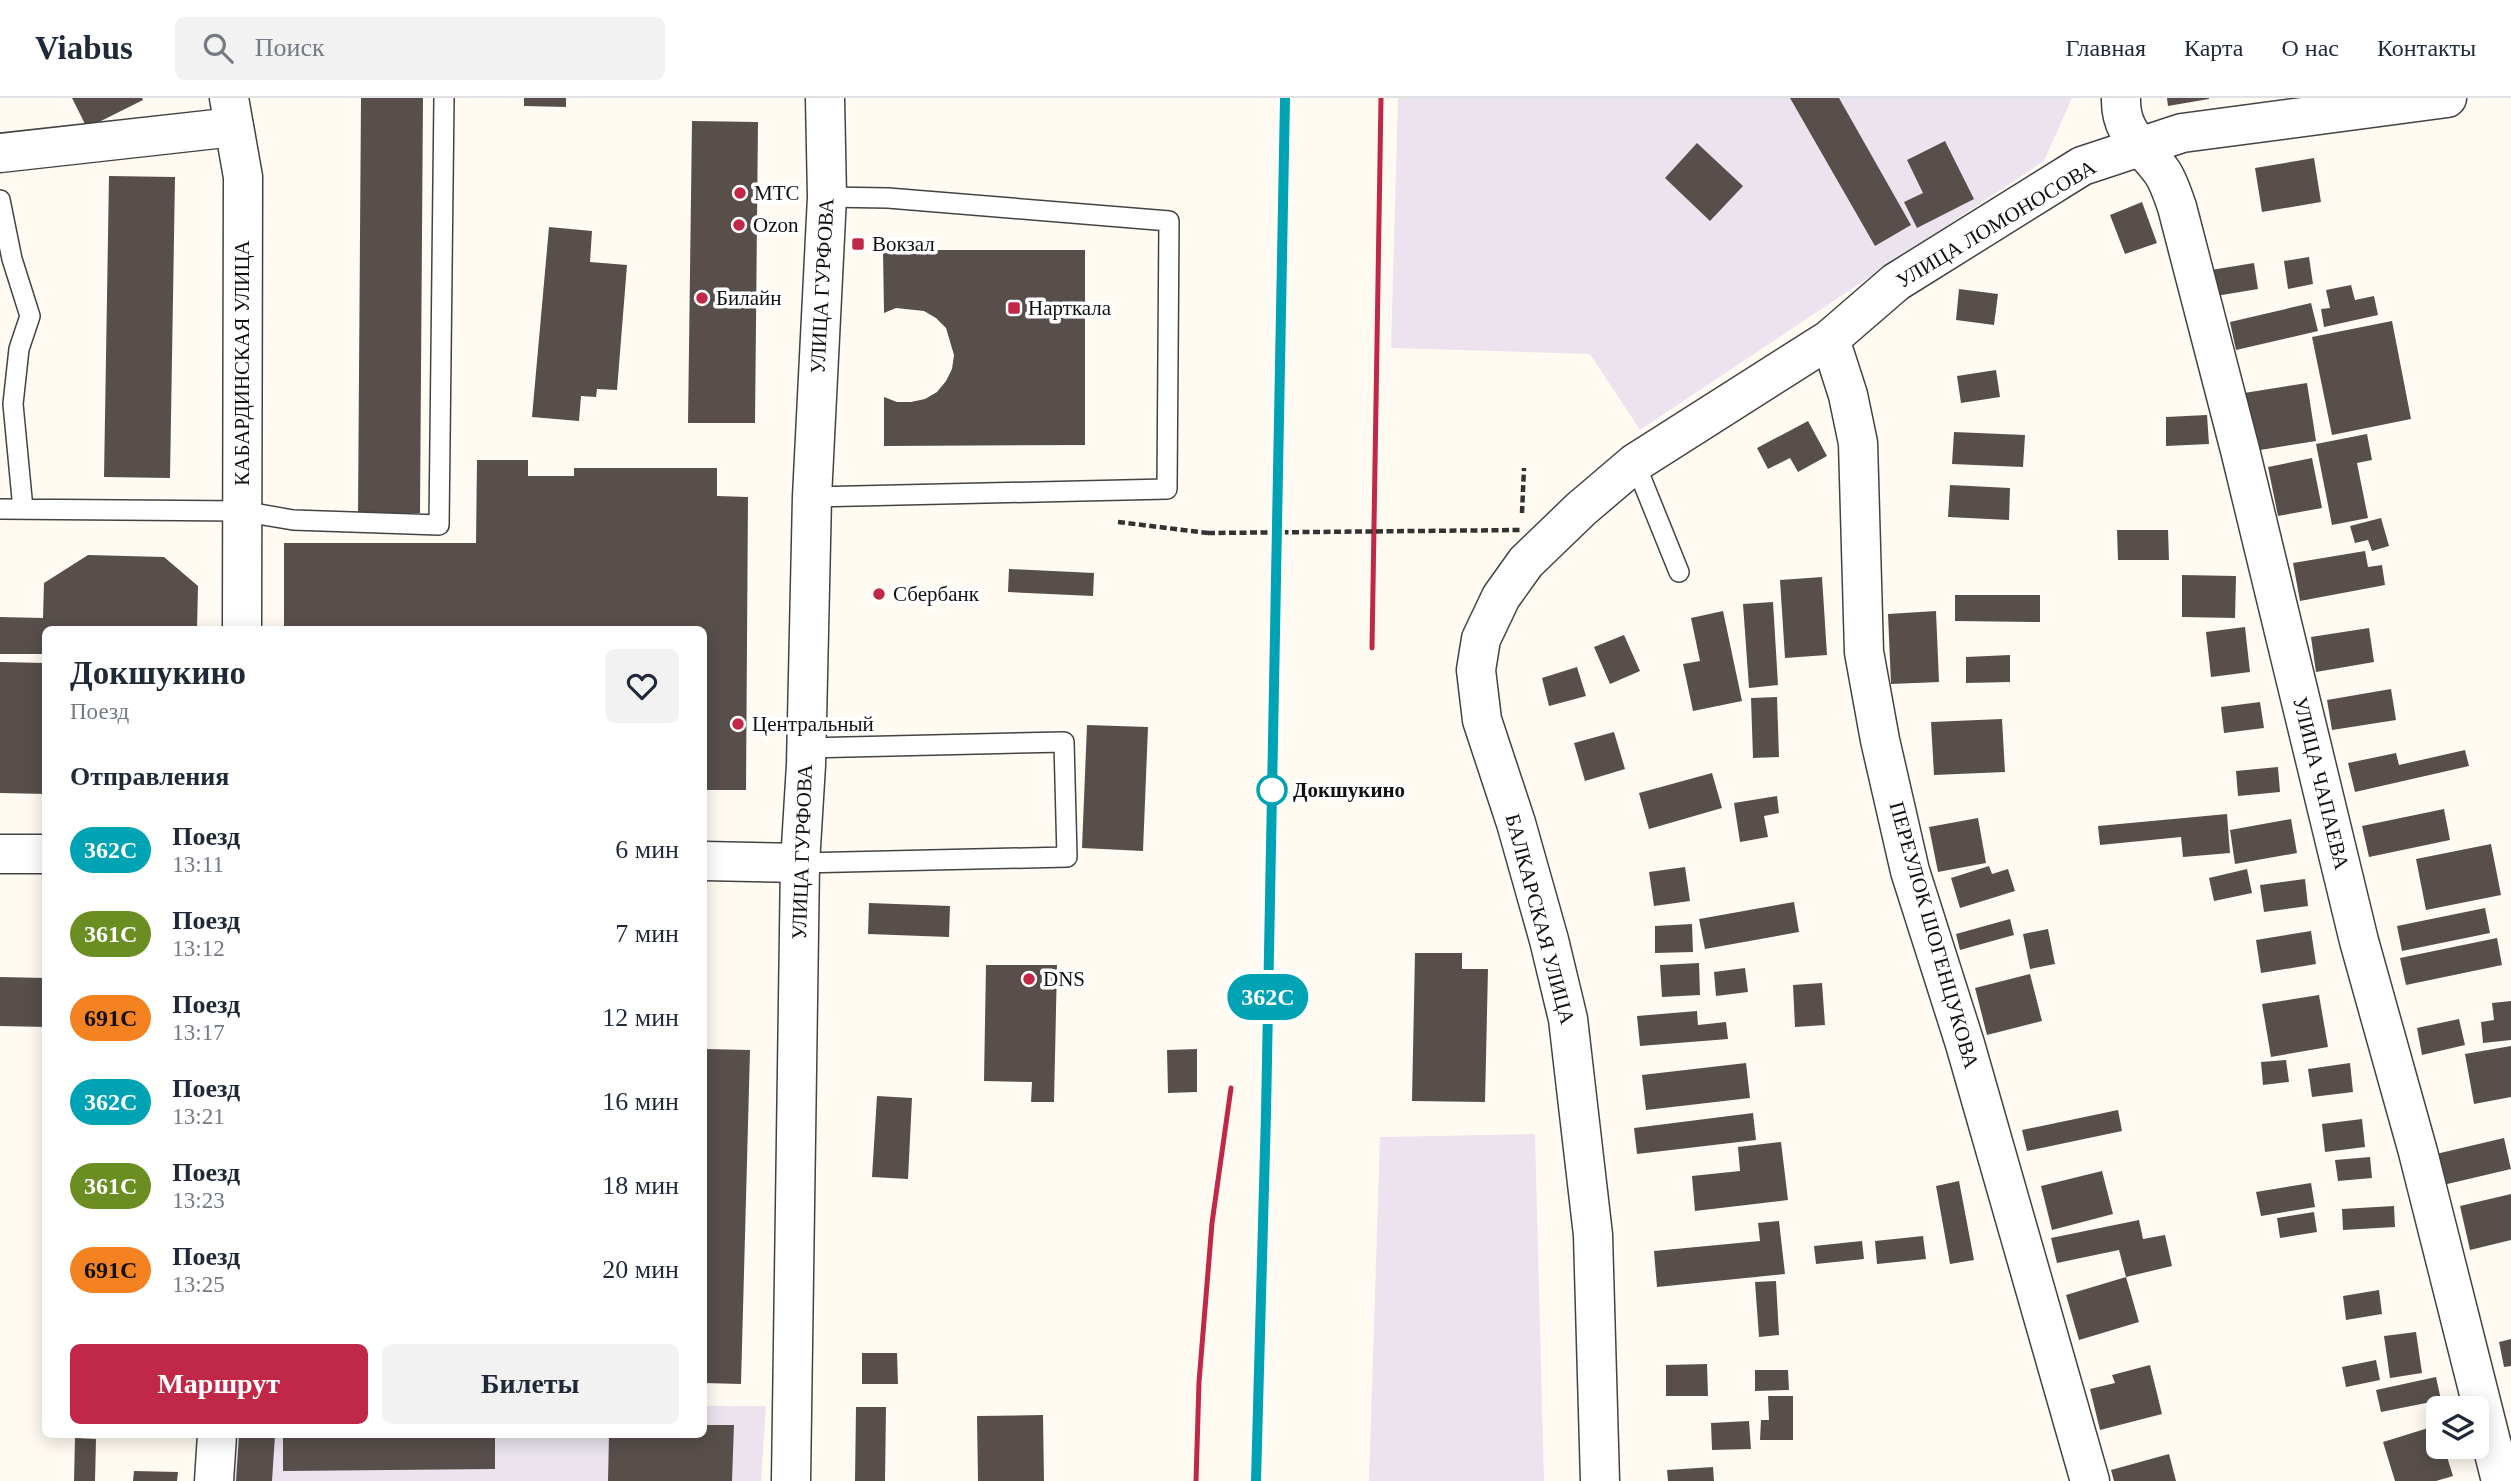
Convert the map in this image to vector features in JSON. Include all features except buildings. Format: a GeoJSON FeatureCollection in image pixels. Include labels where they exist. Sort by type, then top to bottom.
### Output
{"type":"FeatureCollection","features":[{"type":"Feature","properties":{"kind":"street","name":"УЛИЦА ГУРФОВА"},"geometry":{"type":"LineString","coordinates":[[792,1481],[800,863],[806,748],[812,497],[827,197],[825,98]]}},
{"type":"Feature","properties":{"kind":"street","name":"УЛИЦА ЧАПАЕВА"},"geometry":{"type":"LineString","coordinates":[[2120,98],[2120,111],[2128,132],[2165,176],[2181,221],[2237,438],[2359,941],[2418,1152],[2501,1481]]}},
{"type":"Feature","properties":{"kind":"street","name":"УЛИЦА ЛОМОНОСОВА"},"geometry":{"type":"LineString","coordinates":[[1635,463],[1830,338],[1896,282],[2082,166],[2182,133],[2447,98]]}},
{"type":"Feature","properties":{"kind":"street","name":"КАБАРДИНСКАЯ УЛИЦА"},"geometry":{"type":"LineString","coordinates":[[232,113],[243,177],[242,626]]}},
{"type":"Feature","properties":{"kind":"street"},"geometry":{"type":"LineString","coordinates":[[0,153],[232,113]]}},
{"type":"Feature","properties":{"kind":"street","name":"ПЕРЕУЛОК ШОГЕНЦУКОВА"},"geometry":{"type":"LineString","coordinates":[[1830,338],[1848,395],[1858,443],[1864,652],[1880,740],[1910,871],[1965,1044],[2090,1481]]}},
{"type":"Feature","properties":{"kind":"street","name":"БАЛКАРСКАЯ УЛИЦА"},"geometry":{"type":"LineString","coordinates":[[1600,1481],[1593,1235],[1568,1019],[1516,823],[1482,720],[1475,670],[1481,639],[1502,597],[1526,562],[1581,509],[1635,463]]}},
{"type":"Feature","properties":{"kind":"street"},"geometry":{"type":"LineString","coordinates":[[0,854],[42,854]]}},
{"type":"Feature","properties":{"kind":"street"},"geometry":{"type":"LineString","coordinates":[[707,861],[800,863]]}},
{"type":"Feature","properties":{"kind":"street"},"geometry":{"type":"LineString","coordinates":[[214,1481],[217,1438]]}},
{"type":"Feature","properties":{"kind":"lane"},"geometry":{"type":"LineString","coordinates":[[0,509],[242,510],[293,520],[439,525],[444,98]]}},
{"type":"Feature","properties":{"kind":"lane"},"geometry":{"type":"LineString","coordinates":[[812,497],[1167,489],[1169,221],[888,198],[827,197]]}},
{"type":"Feature","properties":{"kind":"lane"},"geometry":{"type":"LineString","coordinates":[[0,200],[12,259],[30,316],[19,349],[13,404],[23,509]]}},
{"type":"Feature","properties":{"kind":"lane"},"geometry":{"type":"LineString","coordinates":[[1635,463],[1679,572]]}},
{"type":"Feature","properties":{"kind":"lane"},"geometry":{"type":"LineString","coordinates":[[800,863],[1066,857],[1064,742],[806,748]]}},
{"type":"Feature","properties":{"kind":"path"},"geometry":{"type":"LineString","coordinates":[[1118,522],[1208,533],[1521,530],[1524,468]]}},
{"type":"Feature","properties":{"kind":"shaded area"},"geometry":{"type":"Polygon","coordinates":[[[1398,98],[2072,98],[2044,161],[1640,430],[1590,354],[1391,348],[1398,98]]]}},
{"type":"Feature","properties":{"kind":"shaded area"},"geometry":{"type":"Polygon","coordinates":[[[1535,1134],[1544,1481],[1369,1481],[1380,1137],[1535,1134]]]}},
{"type":"Feature","properties":{"kind":"shaded area"},"geometry":{"type":"Polygon","coordinates":[[[707,1406],[766,1406],[761,1481],[226,1481],[231,1438],[707,1438],[707,1406]]]}},
{"type":"Feature","properties":{"kind":"railway"},"geometry":{"type":"LineString","coordinates":[[1256,1481],[1266,1113],[1285,98]]}},
{"type":"Feature","properties":{"kind":"railway"},"geometry":{"type":"LineString","coordinates":[[1372,648],[1381,98]]}},
{"type":"Feature","properties":{"kind":"railway"},"geometry":{"type":"LineString","coordinates":[[1196,1481],[1199,1382],[1212,1223],[1231,1088]]}},
{"type":"Feature","properties":{"kind":"train","name":"362С"},"geometry":{"type":"LineString","coordinates":[[1256,1481],[1266,1113],[1285,98]]}},
{"type":"Feature","properties":{"kind":"place","name":"МТС"},"geometry":{"type":"Point","coordinates":[740,193]}},
{"type":"Feature","properties":{"kind":"place","name":"Ozon"},"geometry":{"type":"Point","coordinates":[739,225]}},
{"type":"Feature","properties":{"kind":"place","name":"Вокзал"},"geometry":{"type":"Point","coordinates":[858,244]}},
{"type":"Feature","properties":{"kind":"place","name":"Билайн"},"geometry":{"type":"Point","coordinates":[702,298]}},
{"type":"Feature","properties":{"kind":"place","name":"Нарткала"},"geometry":{"type":"Point","coordinates":[1014,308]}},
{"type":"Feature","properties":{"kind":"place","name":"Сбербанк"},"geometry":{"type":"Point","coordinates":[879,594]}},
{"type":"Feature","properties":{"kind":"place","name":"Центральный"},"geometry":{"type":"Point","coordinates":[738,724]}},
{"type":"Feature","properties":{"kind":"place","name":"Докшукино"},"geometry":{"type":"Point","coordinates":[1272,790]}},
{"type":"Feature","properties":{"kind":"place","name":"DNS"},"geometry":{"type":"Point","coordinates":[1029,979]}}]}
